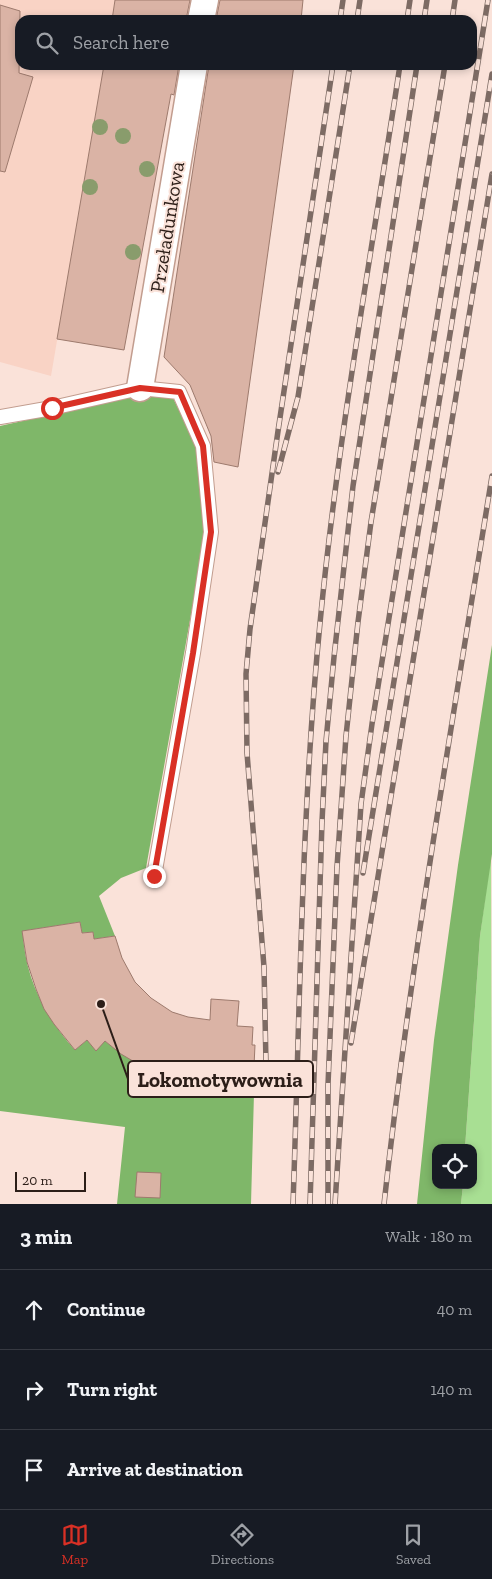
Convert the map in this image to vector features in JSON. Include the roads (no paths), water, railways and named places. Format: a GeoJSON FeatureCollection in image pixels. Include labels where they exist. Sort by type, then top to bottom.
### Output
{"type":"FeatureCollection","features":[{"type":"Feature","properties":{"kind":"street"},"geometry":{"type":"LineString","coordinates":[[202,15],[204,0]]}},
{"type":"Feature","properties":{"kind":"street","name":"Przeładunkowa"},"geometry":{"type":"LineString","coordinates":[[140,388],[193,70]]}},
{"type":"Feature","properties":{"kind":"lane"},"geometry":{"type":"LineString","coordinates":[[0,417],[52,408],[140,388],[180,392],[203,446],[211,532],[193,653],[154,876]]}},
{"type":"Feature","properties":{"kind":"railway"},"geometry":{"type":"LineString","coordinates":[[341,15],[343,0]]}},
{"type":"Feature","properties":{"kind":"railway"},"geometry":{"type":"LineString","coordinates":[[358,15],[360,0]]}},
{"type":"Feature","properties":{"kind":"railway"},"geometry":{"type":"LineString","coordinates":[[408,15],[410,0]]}},
{"type":"Feature","properties":{"kind":"railway"},"geometry":{"type":"LineString","coordinates":[[425,15],[427,0]]}},
{"type":"Feature","properties":{"kind":"railway"},"geometry":{"type":"LineString","coordinates":[[453,15],[455,0]]}},
{"type":"Feature","properties":{"kind":"railway"},"geometry":{"type":"LineString","coordinates":[[477,69],[488,0]]}},
{"type":"Feature","properties":{"kind":"railway"},"geometry":{"type":"LineString","coordinates":[[266,1064],[264,967],[247,753],[246,674],[250,629],[278,431],[332,70]]}},
{"type":"Feature","properties":{"kind":"railway"},"geometry":{"type":"LineString","coordinates":[[278,472],[298,397],[349,70]]}},
{"type":"Feature","properties":{"kind":"railway"},"geometry":{"type":"LineString","coordinates":[[293,1204],[305,841],[320,623],[327,553],[346,413],[399,70]]}},
{"type":"Feature","properties":{"kind":"railway"},"geometry":{"type":"LineString","coordinates":[[310,1204],[326,741],[353,486],[416,70]]}},
{"type":"Feature","properties":{"kind":"railway"},"geometry":{"type":"LineString","coordinates":[[328,1204],[328,1085],[337,867],[346,736],[371,522],[444,70]]}},
{"type":"Feature","properties":{"kind":"railway"},"geometry":{"type":"LineString","coordinates":[[335,1204],[361,804],[372,724],[477,70]]}},
{"type":"Feature","properties":{"kind":"railway"},"geometry":{"type":"LineString","coordinates":[[363,873],[492,74]]}},
{"type":"Feature","properties":{"kind":"railway"},"geometry":{"type":"LineString","coordinates":[[351,1043],[492,174]]}},
{"type":"Feature","properties":{"kind":"railway"},"geometry":{"type":"LineString","coordinates":[[384,1204],[420,930],[492,476]]}},
{"type":"Feature","properties":{"kind":"place","name":"Lokomotywownia"},"geometry":{"type":"Point","coordinates":[101,1004]}}]}
